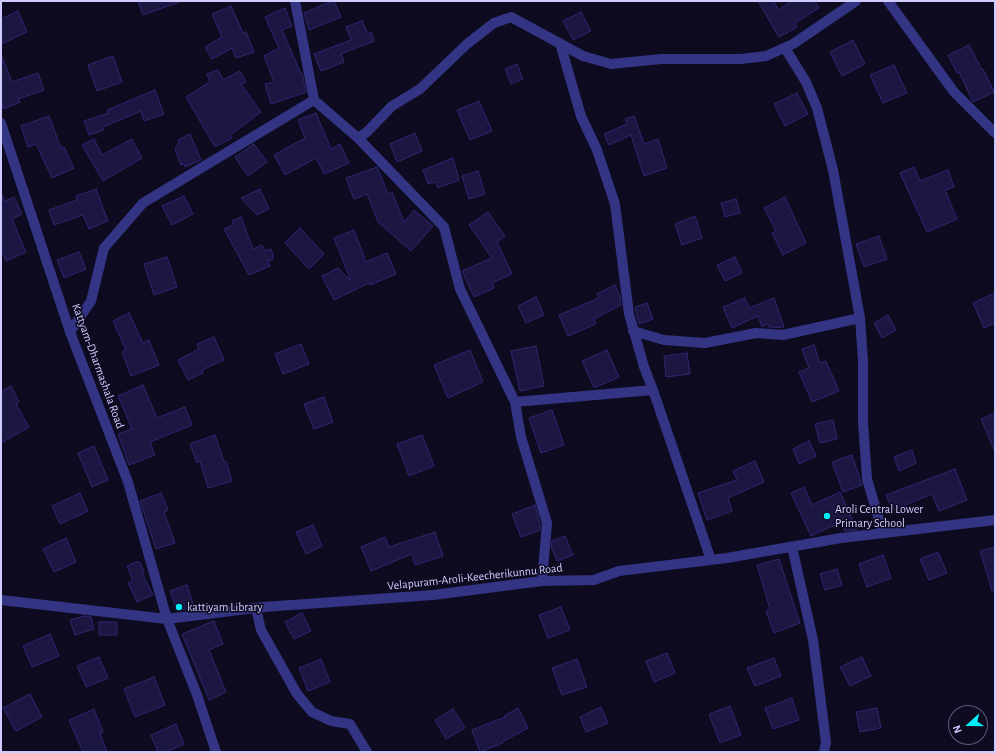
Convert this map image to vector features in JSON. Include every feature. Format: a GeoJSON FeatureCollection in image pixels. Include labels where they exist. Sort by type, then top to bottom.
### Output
{"type":"FeatureCollection","features":[{"type":"Feature","properties":{"kind":"street"},"geometry":{"type":"LineString","coordinates":[[294,1],[314,100],[358,138],[444,227],[460,289],[515,402],[521,437],[547,523],[542,581]]}},
{"type":"Feature","properties":{"kind":"street"},"geometry":{"type":"LineString","coordinates":[[358,138],[367,132],[392,106],[420,89],[467,44],[494,23],[511,17],[584,56],[611,64],[661,59],[740,59],[766,56],[785,48],[856,1]]}},
{"type":"Feature","properties":{"kind":"street"},"geometry":{"type":"LineString","coordinates":[[888,1],[954,92],[995,133]]}},
{"type":"Feature","properties":{"kind":"street"},"geometry":{"type":"LineString","coordinates":[[560,43],[581,116],[597,150],[615,204],[629,314],[652,390],[710,560]]}},
{"type":"Feature","properties":{"kind":"street"},"geometry":{"type":"LineString","coordinates":[[785,48],[806,82],[817,108],[833,170],[860,318],[863,361],[863,422],[867,479],[883,533]]}},
{"type":"Feature","properties":{"kind":"street"},"geometry":{"type":"LineString","coordinates":[[70,332],[91,300],[104,248],[143,203],[314,100]]}},
{"type":"Feature","properties":{"kind":"street","name":"Kattyam-Dharmashala Road"},"geometry":{"type":"LineString","coordinates":[[1,123],[70,332],[128,482],[167,619]]}},
{"type":"Feature","properties":{"kind":"street"},"geometry":{"type":"LineString","coordinates":[[634,331],[664,340],[705,343],[756,333],[783,335],[860,318]]}},
{"type":"Feature","properties":{"kind":"street"},"geometry":{"type":"LineString","coordinates":[[515,402],[652,390]]}},
{"type":"Feature","properties":{"kind":"street","name":"Velapuram-Aroli-Keecherikunnu Road"},"geometry":{"type":"LineString","coordinates":[[1,600],[167,619],[256,608],[432,595],[542,581],[594,580],[619,571],[710,560],[883,533],[995,520]]}},
{"type":"Feature","properties":{"kind":"street"},"geometry":{"type":"LineString","coordinates":[[792,547],[813,640],[826,742],[824,752]]}},
{"type":"Feature","properties":{"kind":"street"},"geometry":{"type":"LineString","coordinates":[[256,608],[261,630],[297,694],[312,712],[330,721],[350,724],[367,752]]}},
{"type":"Feature","properties":{"kind":"street"},"geometry":{"type":"LineString","coordinates":[[167,619],[197,695],[216,752]]}},
{"type":"Feature","properties":{"kind":"building"},"geometry":{"type":"Polygon","coordinates":[[[138,1],[179,1],[179,2],[143,15],[138,1]]]}},
{"type":"Feature","properties":{"kind":"building"},"geometry":{"type":"Polygon","coordinates":[[[334,1],[341,17],[309,30],[304,13],[334,1]]]}},
{"type":"Feature","properties":{"kind":"building"},"geometry":{"type":"Polygon","coordinates":[[[758,1],[774,1],[778,10],[792,1],[814,1],[819,8],[795,23],[797,27],[779,37],[758,1]]]}},
{"type":"Feature","properties":{"kind":"building"},"geometry":{"type":"Polygon","coordinates":[[[231,6],[243,33],[246,32],[254,52],[236,58],[232,48],[212,59],[205,47],[222,37],[212,14],[231,6]]]}},
{"type":"Feature","properties":{"kind":"building"},"geometry":{"type":"Polygon","coordinates":[[[285,8],[292,26],[282,30],[301,74],[302,73],[306,92],[271,104],[265,84],[274,82],[264,56],[279,48],[265,17],[285,8]]]}},
{"type":"Feature","properties":{"kind":"building"},"geometry":{"type":"Polygon","coordinates":[[[18,11],[27,32],[1,44],[1,19],[18,11]]]}},
{"type":"Feature","properties":{"kind":"building"},"geometry":{"type":"Polygon","coordinates":[[[581,12],[591,31],[573,40],[563,21],[581,12]]]}},
{"type":"Feature","properties":{"kind":"building"},"geometry":{"type":"Polygon","coordinates":[[[362,21],[368,34],[371,32],[374,41],[341,54],[344,62],[321,71],[314,54],[351,40],[346,27],[362,21]]]}},
{"type":"Feature","properties":{"kind":"building"},"geometry":{"type":"Polygon","coordinates":[[[853,40],[865,64],[842,76],[830,52],[853,40]]]}},
{"type":"Feature","properties":{"kind":"building"},"geometry":{"type":"Polygon","coordinates":[[[969,45],[994,92],[973,102],[959,72],[957,73],[948,55],[969,45]]]}},
{"type":"Feature","properties":{"kind":"building"},"geometry":{"type":"Polygon","coordinates":[[[1,54],[12,82],[38,73],[44,90],[18,99],[20,102],[4,109],[1,102],[1,54]]]}},
{"type":"Feature","properties":{"kind":"building"},"geometry":{"type":"Polygon","coordinates":[[[113,56],[122,82],[97,91],[88,65],[113,56]]]}},
{"type":"Feature","properties":{"kind":"building"},"geometry":{"type":"Polygon","coordinates":[[[517,64],[523,79],[511,84],[505,69],[517,64]]]}},
{"type":"Feature","properties":{"kind":"building"},"geometry":{"type":"Polygon","coordinates":[[[894,65],[907,93],[883,103],[870,75],[894,65]]]}},
{"type":"Feature","properties":{"kind":"building"},"geometry":{"type":"Polygon","coordinates":[[[218,70],[223,80],[240,71],[246,82],[241,84],[261,112],[230,135],[232,138],[215,147],[186,97],[210,82],[207,74],[218,70]]]}},
{"type":"Feature","properties":{"kind":"building"},"geometry":{"type":"Polygon","coordinates":[[[155,90],[164,114],[144,121],[141,111],[103,127],[104,130],[89,135],[84,121],[108,113],[107,110],[155,90]]]}},
{"type":"Feature","properties":{"kind":"building"},"geometry":{"type":"Polygon","coordinates":[[[797,93],[808,114],[785,126],[774,104],[797,93]]]}},
{"type":"Feature","properties":{"kind":"building"},"geometry":{"type":"Polygon","coordinates":[[[479,101],[492,131],[470,140],[457,110],[479,101]]]}},
{"type":"Feature","properties":{"kind":"building"},"geometry":{"type":"Polygon","coordinates":[[[316,113],[331,149],[340,144],[349,163],[324,174],[316,158],[285,175],[274,155],[305,138],[298,120],[316,113]]]}},
{"type":"Feature","properties":{"kind":"building"},"geometry":{"type":"Polygon","coordinates":[[[49,116],[61,148],[64,147],[74,168],[52,178],[36,144],[28,147],[21,126],[49,116]]]}},
{"type":"Feature","properties":{"kind":"building"},"geometry":{"type":"Polygon","coordinates":[[[634,116],[644,144],[658,139],[667,168],[644,176],[631,135],[609,145],[604,134],[627,124],[625,119],[634,116]]]}},
{"type":"Feature","properties":{"kind":"building"},"geometry":{"type":"Polygon","coordinates":[[[415,133],[422,151],[397,162],[390,144],[415,133]]]}},
{"type":"Feature","properties":{"kind":"building"},"geometry":{"type":"Polygon","coordinates":[[[190,134],[201,160],[185,167],[184,164],[181,165],[175,149],[179,143],[178,140],[190,134]]]}},
{"type":"Feature","properties":{"kind":"building"},"geometry":{"type":"Polygon","coordinates":[[[94,139],[102,155],[132,139],[142,158],[103,181],[82,145],[94,139]]]}},
{"type":"Feature","properties":{"kind":"building"},"geometry":{"type":"Polygon","coordinates":[[[254,144],[267,162],[248,176],[235,157],[254,144]]]}},
{"type":"Feature","properties":{"kind":"building"},"geometry":{"type":"Polygon","coordinates":[[[453,158],[459,180],[438,188],[435,182],[428,184],[423,170],[453,158]]]}},
{"type":"Feature","properties":{"kind":"building"},"geometry":{"type":"Polygon","coordinates":[[[377,167],[388,194],[392,192],[404,222],[414,210],[433,226],[411,251],[378,222],[367,194],[354,199],[346,178],[377,167]]]}},
{"type":"Feature","properties":{"kind":"building"},"geometry":{"type":"Polygon","coordinates":[[[914,167],[920,181],[948,170],[954,187],[945,190],[957,219],[927,232],[900,173],[914,167]]]}},
{"type":"Feature","properties":{"kind":"building"},"geometry":{"type":"Polygon","coordinates":[[[478,171],[485,194],[469,199],[462,176],[478,171]]]}},
{"type":"Feature","properties":{"kind":"building"},"geometry":{"type":"Polygon","coordinates":[[[96,189],[108,221],[89,229],[83,215],[54,225],[49,210],[77,200],[76,196],[96,189]]]}},
{"type":"Feature","properties":{"kind":"building"},"geometry":{"type":"Polygon","coordinates":[[[260,189],[269,209],[257,215],[241,198],[260,189]]]}},
{"type":"Feature","properties":{"kind":"building"},"geometry":{"type":"Polygon","coordinates":[[[1,193],[5,201],[14,197],[22,214],[12,219],[26,252],[6,261],[1,248],[1,193]]]}},
{"type":"Feature","properties":{"kind":"building"},"geometry":{"type":"Polygon","coordinates":[[[184,196],[193,214],[172,225],[162,206],[184,196]]]}},
{"type":"Feature","properties":{"kind":"building"},"geometry":{"type":"Polygon","coordinates":[[[785,197],[806,243],[783,255],[772,233],[776,231],[764,208],[785,197]]]}},
{"type":"Feature","properties":{"kind":"building"},"geometry":{"type":"Polygon","coordinates":[[[736,199],[740,213],[725,217],[721,203],[736,199]]]}},
{"type":"Feature","properties":{"kind":"building"},"geometry":{"type":"Polygon","coordinates":[[[488,212],[505,236],[497,242],[512,274],[492,283],[494,288],[474,297],[462,271],[492,258],[469,225],[488,212]]]}},
{"type":"Feature","properties":{"kind":"building"},"geometry":{"type":"Polygon","coordinates":[[[695,216],[702,238],[682,245],[675,224],[695,216]]]}},
{"type":"Feature","properties":{"kind":"building"},"geometry":{"type":"Polygon","coordinates":[[[241,217],[253,249],[262,245],[265,251],[271,249],[273,254],[273,259],[268,261],[270,266],[249,275],[224,229],[233,225],[232,221],[241,217]]]}},
{"type":"Feature","properties":{"kind":"building"},"geometry":{"type":"Polygon","coordinates":[[[300,228],[324,254],[309,269],[285,243],[300,228]]]}},
{"type":"Feature","properties":{"kind":"building"},"geometry":{"type":"Polygon","coordinates":[[[354,230],[366,262],[387,253],[396,274],[370,285],[369,283],[334,300],[322,276],[338,268],[351,281],[334,238],[354,230]]]}},
{"type":"Feature","properties":{"kind":"building"},"geometry":{"type":"Polygon","coordinates":[[[879,236],[887,259],[864,267],[856,244],[879,236]]]}},
{"type":"Feature","properties":{"kind":"building"},"geometry":{"type":"Polygon","coordinates":[[[79,252],[86,269],[64,278],[57,260],[79,252]]]}},
{"type":"Feature","properties":{"kind":"building"},"geometry":{"type":"Polygon","coordinates":[[[167,257],[177,287],[154,295],[144,264],[167,257]]]}},
{"type":"Feature","properties":{"kind":"building"},"geometry":{"type":"Polygon","coordinates":[[[735,257],[742,273],[725,281],[717,265],[735,257]]]}},
{"type":"Feature","properties":{"kind":"building"},"geometry":{"type":"Polygon","coordinates":[[[615,285],[620,296],[621,305],[594,319],[596,324],[568,336],[559,315],[599,298],[597,294],[615,285]]]}},
{"type":"Feature","properties":{"kind":"building"},"geometry":{"type":"Polygon","coordinates":[[[995,293],[995,323],[984,328],[973,303],[995,293]]]}},
{"type":"Feature","properties":{"kind":"building"},"geometry":{"type":"Polygon","coordinates":[[[536,297],[544,315],[526,323],[518,306],[536,297]]]}},
{"type":"Feature","properties":{"kind":"building"},"geometry":{"type":"Polygon","coordinates":[[[745,298],[749,308],[774,298],[784,327],[770,328],[768,324],[762,327],[758,316],[732,328],[723,307],[745,298]]]}},
{"type":"Feature","properties":{"kind":"building"},"geometry":{"type":"Polygon","coordinates":[[[647,303],[653,319],[639,324],[635,307],[647,303]]]}},
{"type":"Feature","properties":{"kind":"building"},"geometry":{"type":"Polygon","coordinates":[[[129,313],[143,343],[149,340],[159,365],[131,376],[122,352],[126,350],[113,321],[129,313]]]}},
{"type":"Feature","properties":{"kind":"building"},"geometry":{"type":"Polygon","coordinates":[[[888,315],[896,330],[882,338],[874,323],[888,315]]]}},
{"type":"Feature","properties":{"kind":"building"},"geometry":{"type":"Polygon","coordinates":[[[214,337],[224,360],[202,370],[203,373],[188,380],[178,360],[199,349],[197,344],[214,337]]]}},
{"type":"Feature","properties":{"kind":"building"},"geometry":{"type":"Polygon","coordinates":[[[301,344],[309,364],[283,374],[275,354],[301,344]]]}},
{"type":"Feature","properties":{"kind":"building"},"geometry":{"type":"Polygon","coordinates":[[[814,345],[820,363],[826,361],[839,391],[812,402],[799,372],[809,368],[802,349],[814,345]]]}},
{"type":"Feature","properties":{"kind":"building"},"geometry":{"type":"Polygon","coordinates":[[[536,346],[544,386],[520,391],[511,351],[536,346]]]}},
{"type":"Feature","properties":{"kind":"building"},"geometry":{"type":"Polygon","coordinates":[[[470,350],[483,382],[448,398],[434,365],[470,350]]]}},
{"type":"Feature","properties":{"kind":"building"},"geometry":{"type":"Polygon","coordinates":[[[607,350],[619,377],[594,388],[582,361],[607,350]]]}},
{"type":"Feature","properties":{"kind":"building"},"geometry":{"type":"Polygon","coordinates":[[[687,353],[690,374],[666,377],[664,356],[687,353]]]}},
{"type":"Feature","properties":{"kind":"building"},"geometry":{"type":"Polygon","coordinates":[[[143,385],[157,418],[185,407],[192,425],[150,442],[155,455],[129,465],[118,434],[132,429],[118,396],[143,385]]]}},
{"type":"Feature","properties":{"kind":"building"},"geometry":{"type":"Polygon","coordinates":[[[11,386],[19,402],[16,404],[29,427],[1,443],[1,392],[11,386]]]}},
{"type":"Feature","properties":{"kind":"building"},"geometry":{"type":"Polygon","coordinates":[[[324,397],[333,422],[314,429],[304,404],[324,397]]]}},
{"type":"Feature","properties":{"kind":"building"},"geometry":{"type":"Polygon","coordinates":[[[552,410],[564,445],[541,453],[529,418],[552,410]]]}},
{"type":"Feature","properties":{"kind":"building"},"geometry":{"type":"Polygon","coordinates":[[[995,413],[995,452],[981,419],[995,413]]]}},
{"type":"Feature","properties":{"kind":"building"},"geometry":{"type":"Polygon","coordinates":[[[833,420],[837,439],[820,443],[815,424],[833,420]]]}},
{"type":"Feature","properties":{"kind":"building"},"geometry":{"type":"Polygon","coordinates":[[[215,435],[224,462],[226,461],[232,481],[208,488],[200,461],[197,463],[190,444],[215,435]]]}},
{"type":"Feature","properties":{"kind":"building"},"geometry":{"type":"Polygon","coordinates":[[[422,435],[434,466],[409,476],[397,444],[422,435]]]}},
{"type":"Feature","properties":{"kind":"building"},"geometry":{"type":"Polygon","coordinates":[[[809,441],[816,456],[799,464],[793,449],[809,441]]]}},
{"type":"Feature","properties":{"kind":"building"},"geometry":{"type":"Polygon","coordinates":[[[94,446],[108,480],[92,487],[78,453],[94,446]]]}},
{"type":"Feature","properties":{"kind":"building"},"geometry":{"type":"Polygon","coordinates":[[[912,450],[916,463],[899,471],[894,457],[912,450]]]}},
{"type":"Feature","properties":{"kind":"building"},"geometry":{"type":"Polygon","coordinates":[[[852,455],[862,485],[843,492],[832,462],[852,455]]]}},
{"type":"Feature","properties":{"kind":"building"},"geometry":{"type":"Polygon","coordinates":[[[755,461],[764,482],[728,498],[732,511],[707,520],[698,493],[737,480],[733,471],[755,461]]]}},
{"type":"Feature","properties":{"kind":"building"},"geometry":{"type":"Polygon","coordinates":[[[955,469],[967,500],[939,511],[932,494],[893,510],[886,495],[955,469]]]}},
{"type":"Feature","properties":{"kind":"building","name":"Aroli Central Lower Primary School"},"geometry":{"type":"Polygon","coordinates":[[[804,487],[812,505],[840,492],[857,530],[845,531],[841,522],[811,536],[791,493],[804,487]]]}},
{"type":"Feature","properties":{"kind":"building"},"geometry":{"type":"Polygon","coordinates":[[[80,493],[88,511],[60,524],[52,506],[80,493]]]}},
{"type":"Feature","properties":{"kind":"building"},"geometry":{"type":"Polygon","coordinates":[[[161,493],[168,510],[164,512],[175,543],[156,549],[140,501],[161,493]]]}},
{"type":"Feature","properties":{"kind":"building"},"geometry":{"type":"Polygon","coordinates":[[[535,505],[540,530],[521,537],[512,514],[535,505]]]}},
{"type":"Feature","properties":{"kind":"building"},"geometry":{"type":"Polygon","coordinates":[[[313,525],[322,546],[306,554],[296,532],[313,525]]]}},
{"type":"Feature","properties":{"kind":"building"},"geometry":{"type":"Polygon","coordinates":[[[435,532],[443,556],[415,565],[412,554],[371,571],[361,547],[385,537],[389,547],[435,532]]]}},
{"type":"Feature","properties":{"kind":"building"},"geometry":{"type":"Polygon","coordinates":[[[565,536],[573,555],[557,561],[551,547],[552,541],[565,536]]]}},
{"type":"Feature","properties":{"kind":"building"},"geometry":{"type":"Polygon","coordinates":[[[66,538],[76,562],[54,572],[43,549],[66,538]]]}},
{"type":"Feature","properties":{"kind":"building"},"geometry":{"type":"Polygon","coordinates":[[[995,547],[995,591],[992,591],[980,551],[995,547]]]}},
{"type":"Feature","properties":{"kind":"building"},"geometry":{"type":"Polygon","coordinates":[[[938,552],[947,573],[929,580],[920,559],[938,552]]]}},
{"type":"Feature","properties":{"kind":"building"},"geometry":{"type":"Polygon","coordinates":[[[883,555],[891,578],[867,587],[859,564],[883,555]]]}},
{"type":"Feature","properties":{"kind":"building"},"geometry":{"type":"Polygon","coordinates":[[[779,559],[800,623],[774,633],[766,611],[770,609],[757,565],[779,559]]]}},
{"type":"Feature","properties":{"kind":"building"},"geometry":{"type":"Polygon","coordinates":[[[140,562],[144,572],[142,573],[153,595],[137,602],[128,583],[133,581],[127,566],[140,562]]]}},
{"type":"Feature","properties":{"kind":"building"},"geometry":{"type":"Polygon","coordinates":[[[837,569],[842,585],[825,590],[820,574],[837,569]]]}},
{"type":"Feature","properties":{"kind":"building"},"geometry":{"type":"Polygon","coordinates":[[[187,585],[194,607],[177,611],[170,591],[187,585]]]}},
{"type":"Feature","properties":{"kind":"building"},"geometry":{"type":"Polygon","coordinates":[[[561,607],[570,630],[548,638],[539,615],[561,607]]]}},
{"type":"Feature","properties":{"kind":"building"},"geometry":{"type":"Polygon","coordinates":[[[302,613],[311,631],[294,639],[285,622],[302,613]]]}},
{"type":"Feature","properties":{"kind":"building"},"geometry":{"type":"Polygon","coordinates":[[[84,616],[91,617],[94,629],[75,635],[70,620],[84,616]]]}},
{"type":"Feature","properties":{"kind":"building"},"geometry":{"type":"Polygon","coordinates":[[[214,621],[223,644],[209,650],[226,692],[209,700],[182,634],[214,621]]]}},
{"type":"Feature","properties":{"kind":"building"},"geometry":{"type":"Polygon","coordinates":[[[99,622],[117,622],[117,635],[99,635],[99,622]]]}},
{"type":"Feature","properties":{"kind":"building"},"geometry":{"type":"Polygon","coordinates":[[[50,634],[59,656],[32,667],[23,646],[50,634]]]}},
{"type":"Feature","properties":{"kind":"building"},"geometry":{"type":"Polygon","coordinates":[[[667,653],[675,673],[654,682],[646,661],[667,653]]]}},
{"type":"Feature","properties":{"kind":"building"},"geometry":{"type":"Polygon","coordinates":[[[99,657],[108,678],[86,687],[77,666],[99,657]]]}},
{"type":"Feature","properties":{"kind":"building"},"geometry":{"type":"Polygon","coordinates":[[[862,657],[871,676],[850,686],[840,667],[862,657]]]}},
{"type":"Feature","properties":{"kind":"building"},"geometry":{"type":"Polygon","coordinates":[[[774,658],[781,676],[755,686],[747,668],[774,658]]]}},
{"type":"Feature","properties":{"kind":"building"},"geometry":{"type":"Polygon","coordinates":[[[321,659],[330,682],[308,691],[299,668],[321,659]]]}},
{"type":"Feature","properties":{"kind":"building"},"geometry":{"type":"Polygon","coordinates":[[[577,659],[587,687],[562,695],[552,668],[577,659]]]}},
{"type":"Feature","properties":{"kind":"building"},"geometry":{"type":"Polygon","coordinates":[[[154,677],[165,705],[135,717],[124,689],[154,677]]]}},
{"type":"Feature","properties":{"kind":"building"},"geometry":{"type":"Polygon","coordinates":[[[30,694],[42,717],[16,731],[3,708],[30,694]]]}},
{"type":"Feature","properties":{"kind":"building"},"geometry":{"type":"Polygon","coordinates":[[[792,698],[799,720],[773,729],[765,708],[792,698]]]}},
{"type":"Feature","properties":{"kind":"building"},"geometry":{"type":"Polygon","coordinates":[[[730,706],[741,735],[720,743],[709,714],[730,706]]]}},
{"type":"Feature","properties":{"kind":"building"},"geometry":{"type":"Polygon","coordinates":[[[601,707],[608,723],[586,732],[580,717],[601,707]]]}},
{"type":"Feature","properties":{"kind":"building"},"geometry":{"type":"Polygon","coordinates":[[[518,708],[528,728],[502,742],[503,743],[480,752],[472,730],[505,717],[504,716],[518,708]]]}},
{"type":"Feature","properties":{"kind":"building"},"geometry":{"type":"Polygon","coordinates":[[[877,708],[881,728],[860,732],[856,712],[877,708]]]}},
{"type":"Feature","properties":{"kind":"building"},"geometry":{"type":"Polygon","coordinates":[[[94,709],[103,732],[100,733],[107,752],[83,752],[69,720],[94,709]]]}},
{"type":"Feature","properties":{"kind":"building"},"geometry":{"type":"Polygon","coordinates":[[[453,709],[465,728],[446,739],[435,720],[453,709]]]}},
{"type":"Feature","properties":{"kind":"building"},"geometry":{"type":"Polygon","coordinates":[[[176,724],[184,744],[166,752],[158,752],[151,735],[176,724]]]}},
{"type":"Feature","properties":{"kind":"place","name":"Aroli Central Lower Primary School"},"geometry":{"type":"Point","coordinates":[827,516]}},
{"type":"Feature","properties":{"kind":"place","name":"kattiyam Library"},"geometry":{"type":"Point","coordinates":[179,607]}}]}
